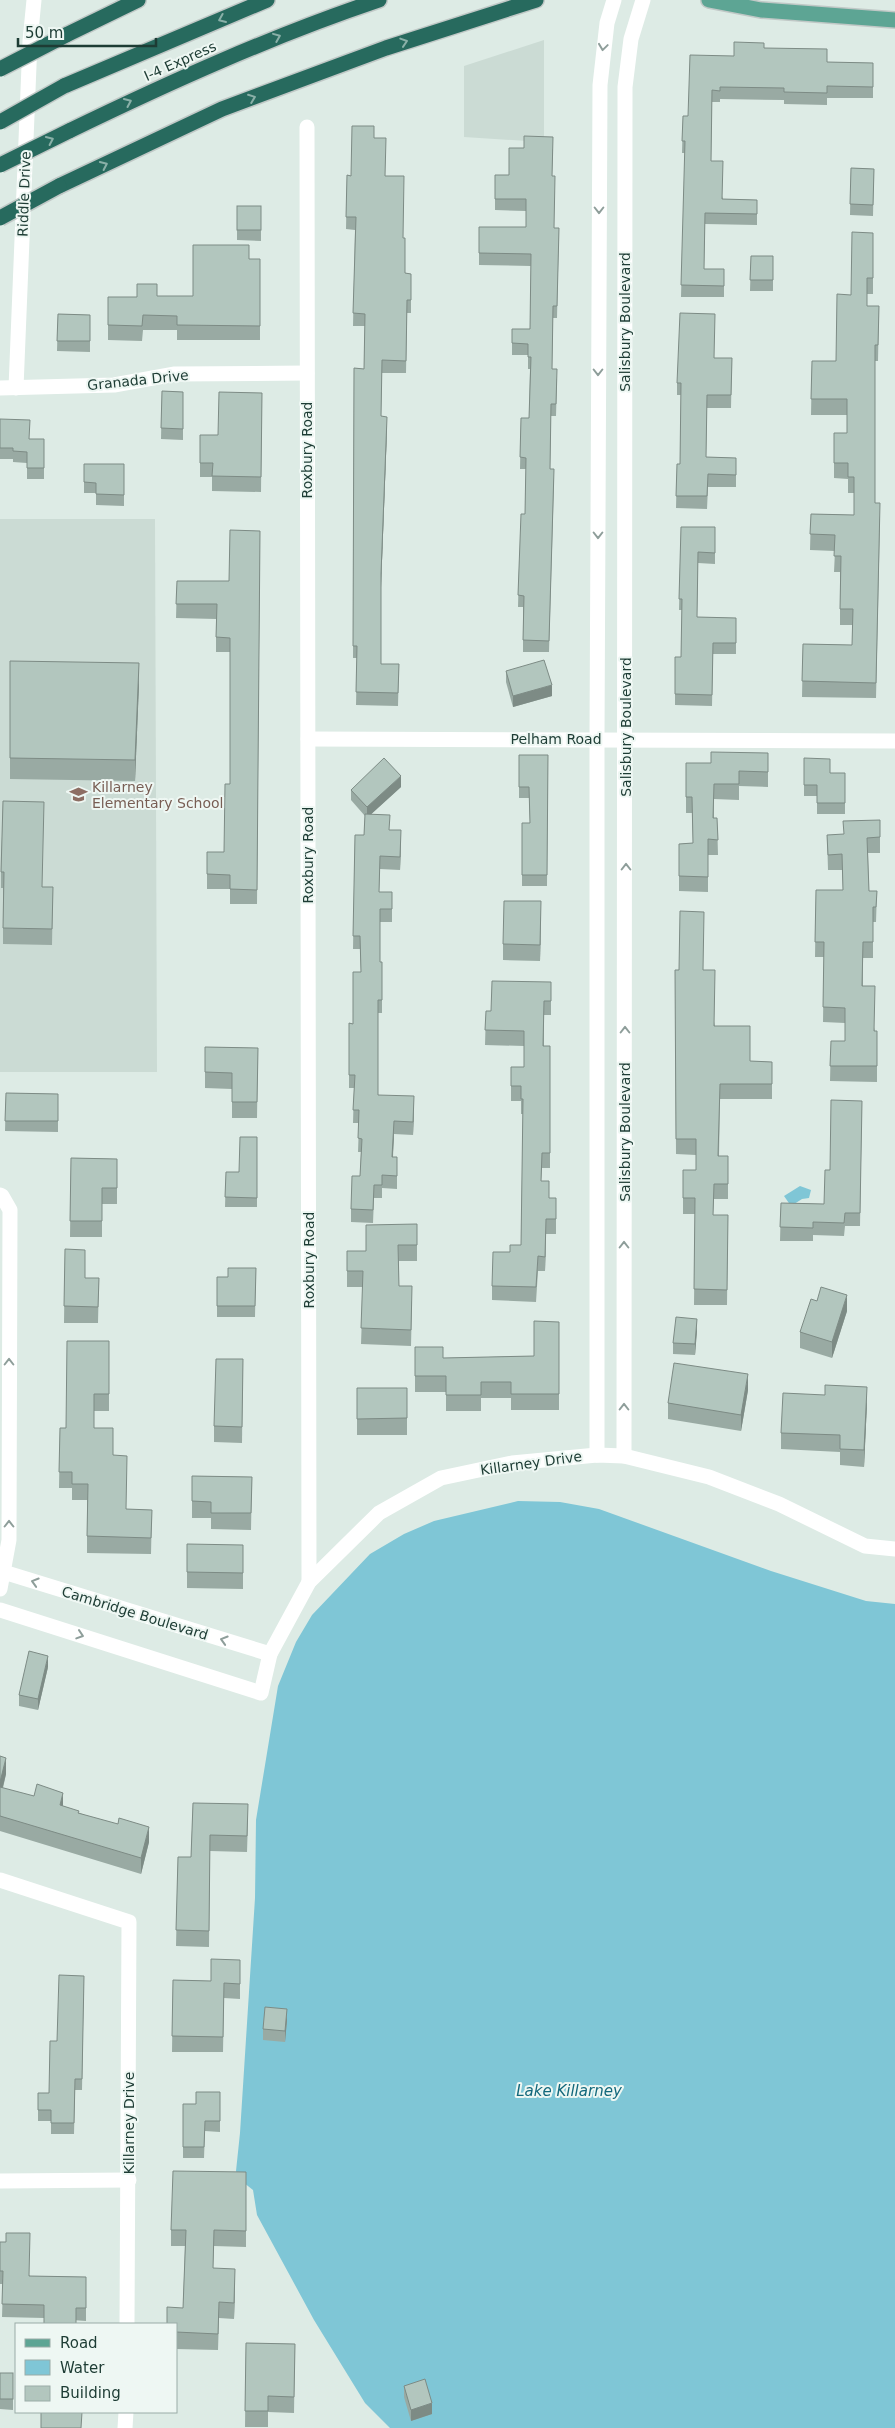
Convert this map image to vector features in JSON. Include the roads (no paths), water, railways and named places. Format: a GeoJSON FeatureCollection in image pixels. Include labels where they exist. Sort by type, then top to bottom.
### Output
{"type":"FeatureCollection","features":[{"type":"Feature","properties":{"kind":"highway"},"geometry":{"type":"LineString","coordinates":[[0,69],[138,0]]}},
{"type":"Feature","properties":{"kind":"highway","name":"I-4 Express"},"geometry":{"type":"LineString","coordinates":[[0,122],[64,86],[267,0]]}},
{"type":"Feature","properties":{"kind":"highway","name":"I-4 Express"},"geometry":{"type":"LineString","coordinates":[[0,165],[245,50],[321,19],[379,0]]}},
{"type":"Feature","properties":{"kind":"highway"},"geometry":{"type":"LineString","coordinates":[[0,218],[60,186],[222,109],[386,48],[536,0]]}},
{"type":"Feature","properties":{"kind":"main road"},"geometry":{"type":"LineString","coordinates":[[708,0],[761,10],[895,20]]}},
{"type":"Feature","properties":{"kind":"street","name":"Riddle Drive"},"geometry":{"type":"LineString","coordinates":[[16,388],[30,51],[34,0]]}},
{"type":"Feature","properties":{"kind":"street","name":"Salisbury Boulevard"},"geometry":{"type":"LineString","coordinates":[[597,1455],[597,738],[600,85],[607,23],[614,0]]}},
{"type":"Feature","properties":{"kind":"street","name":"Salisbury Boulevard"},"geometry":{"type":"LineString","coordinates":[[624,1456],[625,86],[631,39],[643,0]]}},
{"type":"Feature","properties":{"kind":"street","name":"Roxbury Road"},"geometry":{"type":"LineString","coordinates":[[307,127],[309,1582]]}},
{"type":"Feature","properties":{"kind":"street","name":"Granada Drive"},"geometry":{"type":"LineString","coordinates":[[0,388],[114,385],[175,374],[307,373]]}},
{"type":"Feature","properties":{"kind":"street","name":"Pelham Road"},"geometry":{"type":"LineString","coordinates":[[308,739],[597,738],[895,741]]}},
{"type":"Feature","properties":{"kind":"street"},"geometry":{"type":"LineString","coordinates":[[0,1195],[10,1210],[9,1540],[0,1589]]}},
{"type":"Feature","properties":{"kind":"street","name":"Killarney Drive"},"geometry":{"type":"LineString","coordinates":[[0,1610],[261,1693],[270,1654],[309,1582],[379,1513],[441,1478],[512,1463],[597,1455],[624,1456],[708,1477],[778,1504],[865,1546],[895,1549]]}},
{"type":"Feature","properties":{"kind":"street","name":"Cambridge Boulevard"},"geometry":{"type":"LineString","coordinates":[[2,1572],[270,1654]]}},
{"type":"Feature","properties":{"kind":"street","name":"Killarney Drive"},"geometry":{"type":"LineString","coordinates":[[0,1880],[130,1922],[127,2323]]}},
{"type":"Feature","properties":{"kind":"street"},"geometry":{"type":"LineString","coordinates":[[0,2181],[129,2180]]}},
{"type":"Feature","properties":{"kind":"street"},"geometry":{"type":"LineString","coordinates":[[125,2428],[126,2413]]}},
{"type":"Feature","properties":{"kind":"water"},"geometry":{"type":"Polygon","coordinates":[[[800,1186],[811,1190],[809,1198],[802,1199],[791,1206],[784,1196],[800,1186]]]}},
{"type":"Feature","properties":{"kind":"water","name":"Lake Killarney"},"geometry":{"type":"Polygon","coordinates":[[[518,1501],[560,1502],[599,1509],[771,1571],[866,1601],[895,1604],[895,2428],[390,2428],[365,2403],[314,2320],[257,2215],[253,2190],[239,2179],[236,2171],[255,1898],[256,1820],[278,1686],[296,1642],[312,1615],[370,1554],[404,1534],[434,1521],[518,1501]]]}},
{"type":"Feature","properties":{"kind":"place","name":"Killarney Elementary School"},"geometry":{"type":"Point","coordinates":[78,795]}}]}
